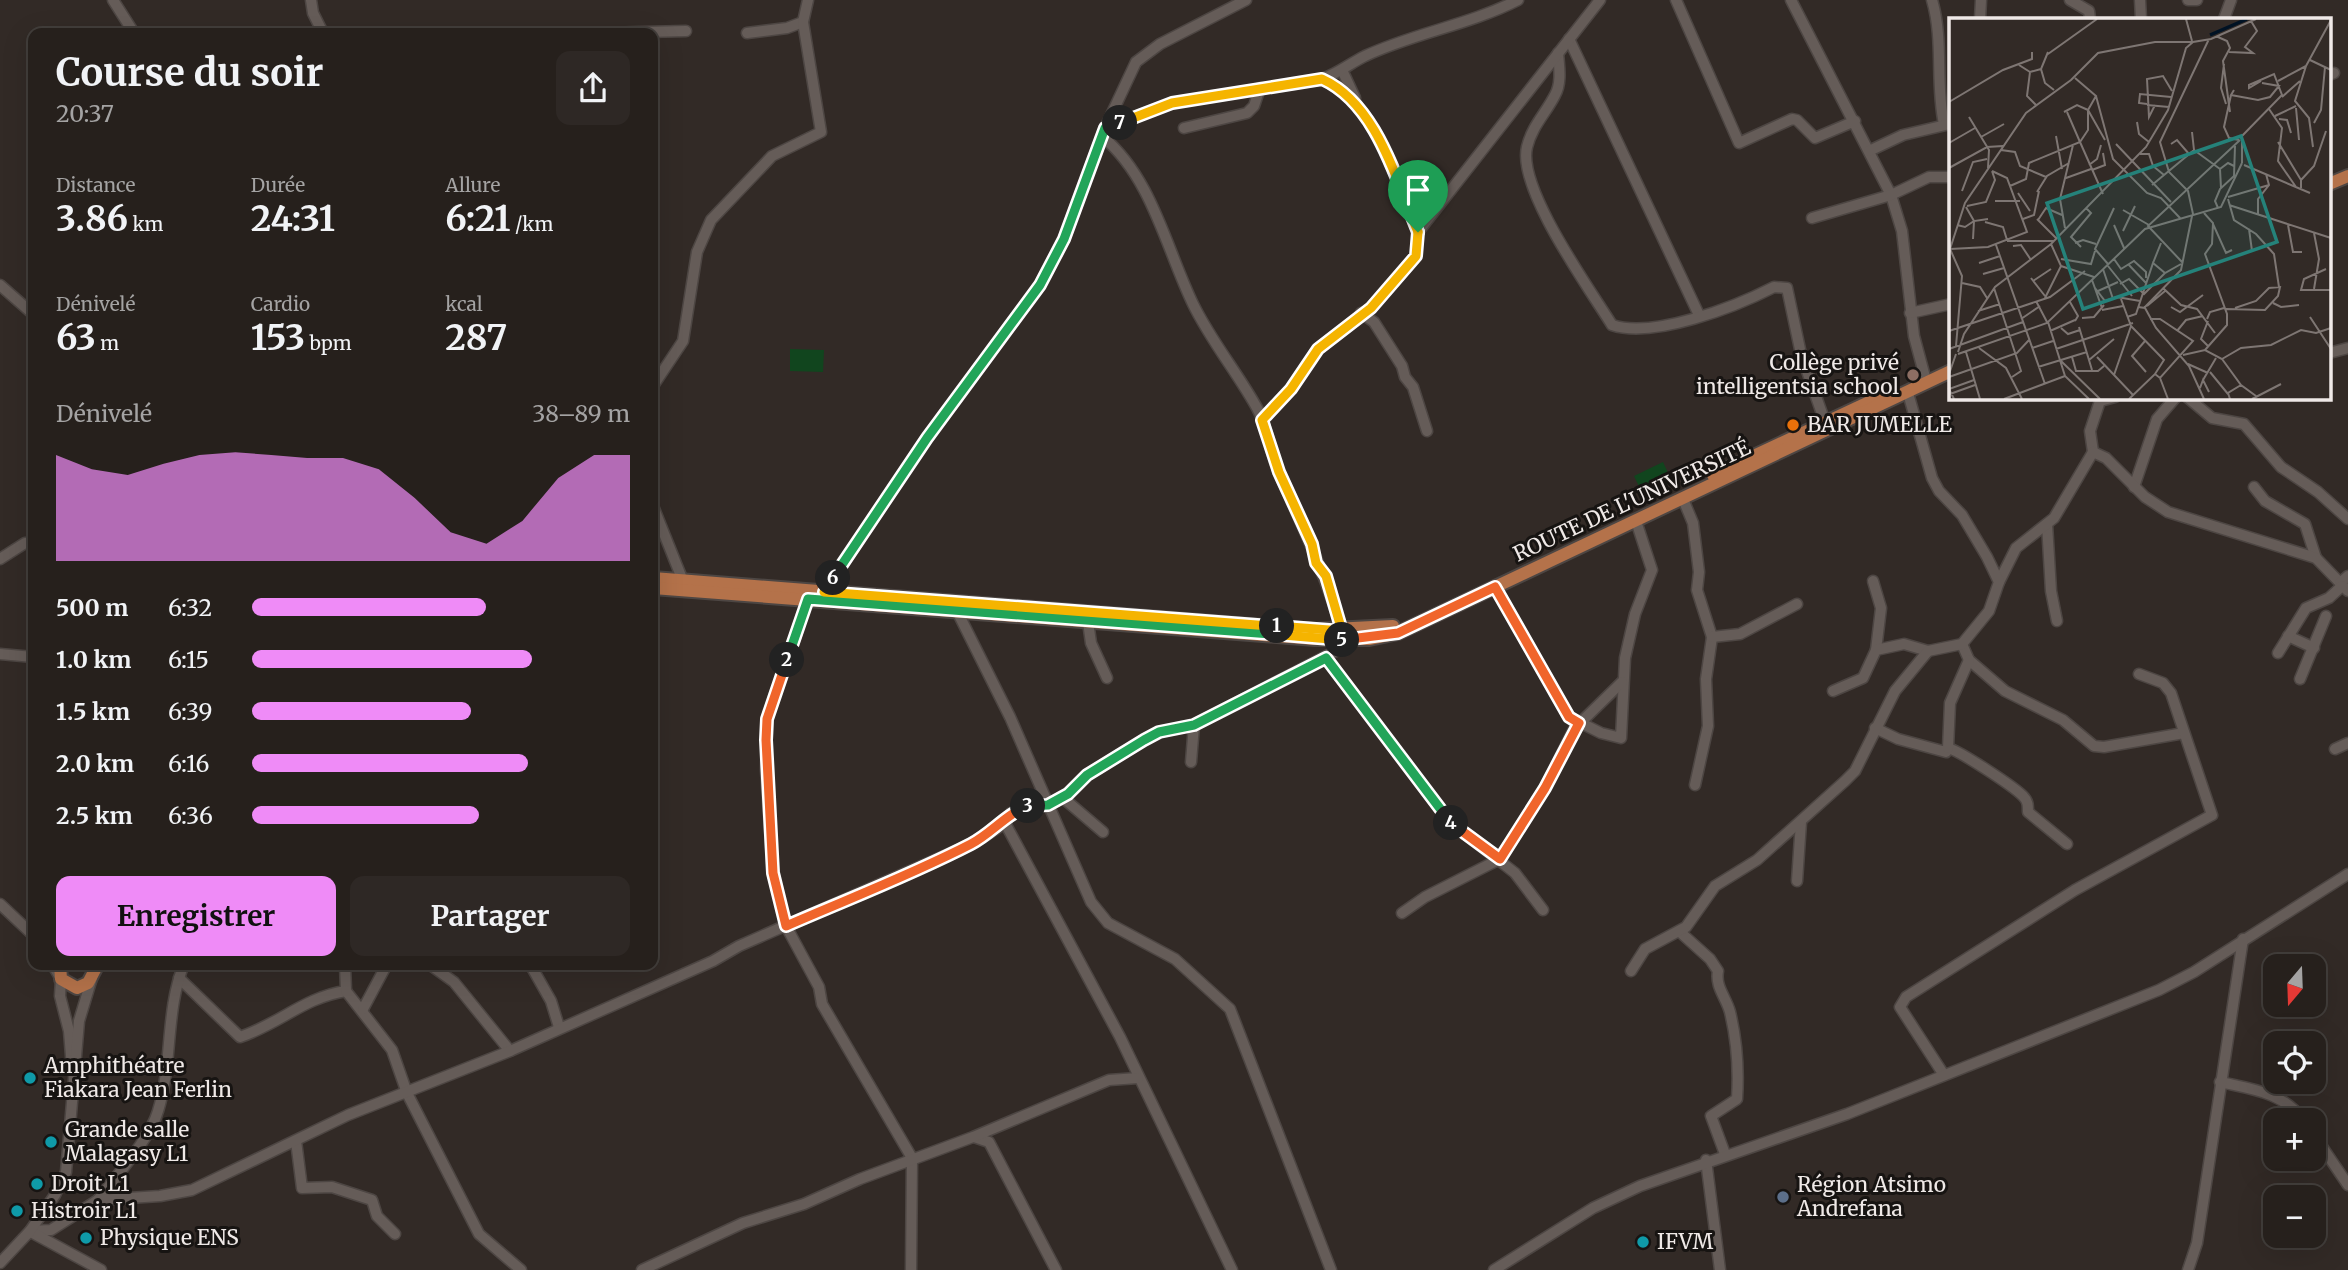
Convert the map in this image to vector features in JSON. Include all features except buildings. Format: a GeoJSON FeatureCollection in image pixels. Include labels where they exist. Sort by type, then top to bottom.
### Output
{"type":"FeatureCollection","features":[{"type":"Feature","properties":{"kind":"main road"},"geometry":{"type":"LineString","coordinates":[[2330,184],[2348,176]]}},
{"type":"Feature","properties":{"kind":"main road"},"geometry":{"type":"LineString","coordinates":[[2330,192],[2348,183]]}},
{"type":"Feature","properties":{"kind":"main road","name":"ROUTE DE L'UNIVERSITÉ"},"geometry":{"type":"LineString","coordinates":[[1343,636],[1395,626],[1949,366]]}},
{"type":"Feature","properties":{"kind":"main road","name":"ROUTE DE L'UNIVERSITÉ"},"geometry":{"type":"LineString","coordinates":[[658,578],[1343,636],[1398,633],[1949,372]]}},
{"type":"Feature","properties":{"kind":"main road","name":"ROUTE DE L'UNIVERSITÉ"},"geometry":{"type":"LineString","coordinates":[[658,588],[1088,622],[1271,630]]}},
{"type":"Feature","properties":{"kind":"main road"},"geometry":{"type":"LineString","coordinates":[[60,970],[61,979],[77,988],[92,978],[94,970]]}},
{"type":"Feature","properties":{"kind":"street"},"geometry":{"type":"LineString","coordinates":[[113,0],[131,28]]}},
{"type":"Feature","properties":{"kind":"street"},"geometry":{"type":"LineString","coordinates":[[311,0],[313,13],[320,28]]}},
{"type":"Feature","properties":{"kind":"street"},"geometry":{"type":"LineString","coordinates":[[658,378],[683,341],[697,252],[711,220],[772,156],[821,132],[803,22],[808,0]]}},
{"type":"Feature","properties":{"kind":"street"},"geometry":{"type":"LineString","coordinates":[[824,592],[927,438],[1040,285],[1064,239],[1130,74],[1143,54],[1246,0]]}},
{"type":"Feature","properties":{"kind":"street"},"geometry":{"type":"LineString","coordinates":[[1105,132],[1172,103],[1322,79],[1343,72],[1363,57],[1452,28],[1518,0]]}},
{"type":"Feature","properties":{"kind":"street"},"geometry":{"type":"LineString","coordinates":[[1418,232],[1600,0]]}},
{"type":"Feature","properties":{"kind":"street"},"geometry":{"type":"LineString","coordinates":[[1676,0],[1739,143],[1792,119],[1797,120],[1815,138],[1855,121]]}},
{"type":"Feature","properties":{"kind":"street"},"geometry":{"type":"LineString","coordinates":[[1791,0],[1891,195],[1902,231],[1910,313],[1924,377]]}},
{"type":"Feature","properties":{"kind":"street"},"geometry":{"type":"LineString","coordinates":[[1869,151],[1903,135],[1947,124],[1940,106],[1940,36],[1932,0]]}},
{"type":"Feature","properties":{"kind":"street"},"geometry":{"type":"LineString","coordinates":[[1980,18],[1981,0]]}},
{"type":"Feature","properties":{"kind":"street"},"geometry":{"type":"LineString","coordinates":[[2070,0],[2089,11],[2090,18]]}},
{"type":"Feature","properties":{"kind":"street"},"geometry":{"type":"LineString","coordinates":[[2140,0],[2141,18]]}},
{"type":"Feature","properties":{"kind":"street"},"geometry":{"type":"LineString","coordinates":[[2188,0],[2197,0]]}},
{"type":"Feature","properties":{"kind":"street"},"geometry":{"type":"LineString","coordinates":[[2224,18],[2231,0]]}},
{"type":"Feature","properties":{"kind":"street"},"geometry":{"type":"LineString","coordinates":[[747,33],[787,28],[803,22]]}},
{"type":"Feature","properties":{"kind":"street"},"geometry":{"type":"LineString","coordinates":[[658,32],[686,31]]}},
{"type":"Feature","properties":{"kind":"street"},"geometry":{"type":"LineString","coordinates":[[1569,39],[1699,315]]}},
{"type":"Feature","properties":{"kind":"street"},"geometry":{"type":"LineString","coordinates":[[1558,52],[1559,79],[1556,95],[1532,131],[1525,159],[1552,229],[1612,325],[1637,331],[1673,325],[1774,287],[1787,288],[1801,354],[1825,422]]}},
{"type":"Feature","properties":{"kind":"street"},"geometry":{"type":"LineString","coordinates":[[1262,420],[1291,389],[1318,349],[1361,313],[1371,308],[1416,256],[1418,232],[1381,146],[1343,72]]}},
{"type":"Feature","properties":{"kind":"street"},"geometry":{"type":"LineString","coordinates":[[1322,79],[1335,85],[1358,105]]}},
{"type":"Feature","properties":{"kind":"street"},"geometry":{"type":"LineString","coordinates":[[1184,128],[1247,113],[1254,106],[1260,88]]}},
{"type":"Feature","properties":{"kind":"street"},"geometry":{"type":"LineString","coordinates":[[98,1200],[160,1196],[192,1190],[239,1165],[348,1115],[510,1051],[974,843],[1005,823],[1011,813],[1028,806],[1048,805],[1062,797],[1087,775],[1159,732],[1194,725],[1326,658],[1343,636],[1326,576],[1316,563],[1312,544],[1279,472],[1262,420],[1192,303],[1137,177],[1105,132]]}},
{"type":"Feature","properties":{"kind":"street"},"geometry":{"type":"LineString","coordinates":[[1812,218],[1891,195],[1929,177],[1948,177]]}},
{"type":"Feature","properties":{"kind":"street"},"geometry":{"type":"LineString","coordinates":[[0,285],[28,310]]}},
{"type":"Feature","properties":{"kind":"street"},"geometry":{"type":"LineString","coordinates":[[1910,313],[1949,304]]}},
{"type":"Feature","properties":{"kind":"street"},"geometry":{"type":"LineString","coordinates":[[1361,313],[1374,322],[1402,366],[1405,377],[1413,387],[1427,431]]}},
{"type":"Feature","properties":{"kind":"street"},"geometry":{"type":"LineString","coordinates":[[2330,353],[2348,348]]}},
{"type":"Feature","properties":{"kind":"street"},"geometry":{"type":"LineString","coordinates":[[1908,393],[1932,478],[1939,491],[1962,515],[1987,556],[1998,582]]}},
{"type":"Feature","properties":{"kind":"street"},"geometry":{"type":"LineString","coordinates":[[1876,650],[1904,644],[1928,651],[1962,644],[1989,611],[1998,582],[2012,552],[2047,524],[2060,509],[2093,452],[2090,431],[2100,401],[2108,399]]}},
{"type":"Feature","properties":{"kind":"street"},"geometry":{"type":"LineString","coordinates":[[2134,487],[2157,419],[2172,399]]}},
{"type":"Feature","properties":{"kind":"street"},"geometry":{"type":"LineString","coordinates":[[2191,399],[2212,418],[2244,424],[2281,467],[2318,492],[2348,520]]}},
{"type":"Feature","properties":{"kind":"street"},"geometry":{"type":"LineString","coordinates":[[2093,452],[2116,466],[2134,487],[2179,517],[2316,558],[2344,584],[2329,598],[2306,608],[2278,653]]}},
{"type":"Feature","properties":{"kind":"street"},"geometry":{"type":"LineString","coordinates":[[2254,487],[2265,501],[2305,524],[2316,558]]}},
{"type":"Feature","properties":{"kind":"street"},"geometry":{"type":"LineString","coordinates":[[1683,499],[1693,523],[1699,572],[1697,590],[1712,637],[1706,679],[1708,726],[1695,785]]}},
{"type":"Feature","properties":{"kind":"street"},"geometry":{"type":"LineString","coordinates":[[658,518],[683,581]]}},
{"type":"Feature","properties":{"kind":"street"},"geometry":{"type":"LineString","coordinates":[[1495,587],[1569,717],[1621,738],[1622,682],[1632,624],[1652,570],[1636,520]]}},
{"type":"Feature","properties":{"kind":"street"},"geometry":{"type":"LineString","coordinates":[[2047,524],[2051,591],[2057,621]]}},
{"type":"Feature","properties":{"kind":"street"},"geometry":{"type":"LineString","coordinates":[[0,559],[28,543]]}},
{"type":"Feature","properties":{"kind":"street"},"geometry":{"type":"LineString","coordinates":[[1833,691],[1863,678],[1876,650],[1881,608],[1872,581]]}},
{"type":"Feature","properties":{"kind":"street"},"geometry":{"type":"LineString","coordinates":[[808,599],[767,719],[773,873],[786,926],[819,987],[822,1004],[912,1158],[911,1270]]}},
{"type":"Feature","properties":{"kind":"street"},"geometry":{"type":"LineString","coordinates":[[1712,637],[1740,634],[1797,604]]}},
{"type":"Feature","properties":{"kind":"street"},"geometry":{"type":"LineString","coordinates":[[957,611],[1010,717],[1078,877],[1108,923],[1175,959],[1230,1009],[1331,1270]]}},
{"type":"Feature","properties":{"kind":"street"},"geometry":{"type":"LineString","coordinates":[[2300,679],[2326,616]]}},
{"type":"Feature","properties":{"kind":"street"},"geometry":{"type":"LineString","coordinates":[[1088,622],[1091,643],[1107,678]]}},
{"type":"Feature","properties":{"kind":"street"},"geometry":{"type":"LineString","coordinates":[[2288,636],[2314,648]]}},
{"type":"Feature","properties":{"kind":"street"},"geometry":{"type":"LineString","coordinates":[[1962,644],[1969,660],[2005,691],[2063,720],[2094,746],[2104,747],[2184,733]]}},
{"type":"Feature","properties":{"kind":"street"},"geometry":{"type":"LineString","coordinates":[[1632,971],[1644,949],[1680,932],[1714,886],[1757,860],[1854,771],[1895,691],[1928,651]]}},
{"type":"Feature","properties":{"kind":"street"},"geometry":{"type":"LineString","coordinates":[[0,654],[28,657]]}},
{"type":"Feature","properties":{"kind":"street"},"geometry":{"type":"LineString","coordinates":[[1326,658],[1444,815],[1515,873],[1543,910]]}},
{"type":"Feature","properties":{"kind":"street"},"geometry":{"type":"LineString","coordinates":[[1875,728],[1918,746],[1945,752],[1948,748],[1950,703],[1969,660]]}},
{"type":"Feature","properties":{"kind":"street"},"geometry":{"type":"LineString","coordinates":[[1944,1075],[1900,1007],[1906,998],[2076,890],[2212,815],[2171,693],[2163,683],[2139,674]]}},
{"type":"Feature","properties":{"kind":"street"},"geometry":{"type":"LineString","coordinates":[[1402,913],[1425,897],[1500,859],[1545,788],[1579,723],[1622,682]]}},
{"type":"Feature","properties":{"kind":"street"},"geometry":{"type":"LineString","coordinates":[[1191,762],[1194,725]]}},
{"type":"Feature","properties":{"kind":"street"},"geometry":{"type":"LineString","coordinates":[[2335,749],[2348,743]]}},
{"type":"Feature","properties":{"kind":"street"},"geometry":{"type":"LineString","coordinates":[[1948,748],[1966,754],[1973,762],[2022,795],[2028,804],[2028,812],[2067,844]]}},
{"type":"Feature","properties":{"kind":"street"},"geometry":{"type":"LineString","coordinates":[[1062,797],[1103,832]]}},
{"type":"Feature","properties":{"kind":"street"},"geometry":{"type":"LineString","coordinates":[[1797,881],[1801,822]]}},
{"type":"Feature","properties":{"kind":"street"},"geometry":{"type":"LineString","coordinates":[[1005,823],[1120,1037],[1232,1270]]}},
{"type":"Feature","properties":{"kind":"street"},"geometry":{"type":"LineString","coordinates":[[1494,1270],[1593,1208],[1640,1186],[1706,1160],[1847,1114],[2159,990],[2194,972],[2348,874]]}},
{"type":"Feature","properties":{"kind":"street"},"geometry":{"type":"LineString","coordinates":[[0,904],[28,931]]}},
{"type":"Feature","properties":{"kind":"street"},"geometry":{"type":"LineString","coordinates":[[1680,932],[1710,959],[1718,971],[1716,981],[1731,1016],[1739,1069],[1737,1099],[1711,1116],[1725,1154]]}},
{"type":"Feature","properties":{"kind":"street"},"geometry":{"type":"LineString","coordinates":[[2188,1270],[2197,1243],[2243,939]]}},
{"type":"Feature","properties":{"kind":"street"},"geometry":{"type":"LineString","coordinates":[[56,970],[61,979],[74,1084]]}},
{"type":"Feature","properties":{"kind":"street"},"geometry":{"type":"LineString","coordinates":[[30,1231],[51,1230],[98,1200],[158,1114],[165,1081],[174,990],[182,970]]}},
{"type":"Feature","properties":{"kind":"street"},"geometry":{"type":"LineString","coordinates":[[345,970],[346,991],[363,1009],[392,1049],[407,1093],[480,1234],[521,1270]]}},
{"type":"Feature","properties":{"kind":"street"},"geometry":{"type":"LineString","coordinates":[[363,1009],[384,970]]}},
{"type":"Feature","properties":{"kind":"street"},"geometry":{"type":"LineString","coordinates":[[437,970],[454,982],[510,1051]]}},
{"type":"Feature","properties":{"kind":"street"},"geometry":{"type":"LineString","coordinates":[[533,970],[551,1001],[559,1027]]}},
{"type":"Feature","properties":{"kind":"street"},"geometry":{"type":"LineString","coordinates":[[0,1263],[30,1231],[55,1195],[66,1172],[79,1021],[92,978]]}},
{"type":"Feature","properties":{"kind":"street"},"geometry":{"type":"LineString","coordinates":[[179,978],[240,1037],[264,1030],[317,996],[346,991]]}},
{"type":"Feature","properties":{"kind":"street"},"geometry":{"type":"LineString","coordinates":[[642,1270],[743,1223],[804,1204],[1108,1080],[1138,1078]]}},
{"type":"Feature","properties":{"kind":"street"},"geometry":{"type":"LineString","coordinates":[[2220,1082],[2275,1095],[2292,1108]]}},
{"type":"Feature","properties":{"kind":"street"},"geometry":{"type":"LineString","coordinates":[[973,1137],[989,1142],[1056,1270]]}},
{"type":"Feature","properties":{"kind":"street"},"geometry":{"type":"LineString","coordinates":[[296,1141],[302,1188],[332,1187],[372,1200],[377,1216],[396,1234]]}},
{"type":"Feature","properties":{"kind":"street"},"geometry":{"type":"LineString","coordinates":[[2326,1153],[2348,1185]]}},
{"type":"Feature","properties":{"kind":"street"},"geometry":{"type":"LineString","coordinates":[[1706,1160],[1720,1270]]}},
{"type":"Feature","properties":{"kind":"street"},"geometry":{"type":"LineString","coordinates":[[30,1231],[101,1270]]}},
{"type":"Feature","properties":{"kind":"street"},"geometry":{"type":"LineString","coordinates":[[0,1243],[9,1251]]}},
{"type":"Feature","properties":{"kind":"green space"},"geometry":{"type":"Polygon","coordinates":[[[790,349],[824,350],[823,372],[790,371],[790,349]]]}},
{"type":"Feature","properties":{"kind":"green space"},"geometry":{"type":"Polygon","coordinates":[[[1663,462],[1672,481],[1643,495],[1634,476],[1663,462]]]}},
{"type":"Feature","properties":{"kind":"place","name":"Collège privé intelligentsia school"},"geometry":{"type":"Point","coordinates":[1913,375]}},
{"type":"Feature","properties":{"kind":"place","name":"BAR JUMELLE"},"geometry":{"type":"Point","coordinates":[1793,425]}},
{"type":"Feature","properties":{"kind":"place","name":"Amphithéatre Fiakara Jean Ferlin"},"geometry":{"type":"Point","coordinates":[30,1078]}},
{"type":"Feature","properties":{"kind":"place","name":"Grande salle Malagasy L1"},"geometry":{"type":"Point","coordinates":[51,1142]}},
{"type":"Feature","properties":{"kind":"place","name":"Droit L1"},"geometry":{"type":"Point","coordinates":[37,1184]}},
{"type":"Feature","properties":{"kind":"place","name":"Région Atsimo Andrefana"},"geometry":{"type":"Point","coordinates":[1783,1197]}},
{"type":"Feature","properties":{"kind":"place","name":"Histroir L1"},"geometry":{"type":"Point","coordinates":[17,1211]}},
{"type":"Feature","properties":{"kind":"place","name":"Physique ENS"},"geometry":{"type":"Point","coordinates":[86,1238]}},
{"type":"Feature","properties":{"kind":"place","name":"IFVM"},"geometry":{"type":"Point","coordinates":[1643,1242]}},
{"type":"Feature","properties":{"kind":"route"},"geometry":{"type":"LineString","coordinates":[[1418,232],[1381,146],[1358,105],[1335,85],[1322,79],[1172,103],[1105,128],[1064,239],[1040,285],[927,438],[824,592],[1270,626],[1271,634],[1345,640],[1369,639],[1398,633],[1495,587],[1504,608],[1543,675],[1569,717],[1579,723],[1569,737],[1545,788],[1500,859],[1450,822],[1326,658],[1194,725],[1159,732],[1087,775],[1068,794],[1048,805],[1028,806],[1011,813],[1005,823],[974,843],[786,926],[773,873],[766,771],[767,719],[808,599],[1271,634],[1270,626],[1342,631],[1326,576],[1316,563],[1312,544],[1279,472],[1262,420],[1291,389],[1318,349],[1361,313],[1371,308],[1416,256],[1418,232]]}}]}
